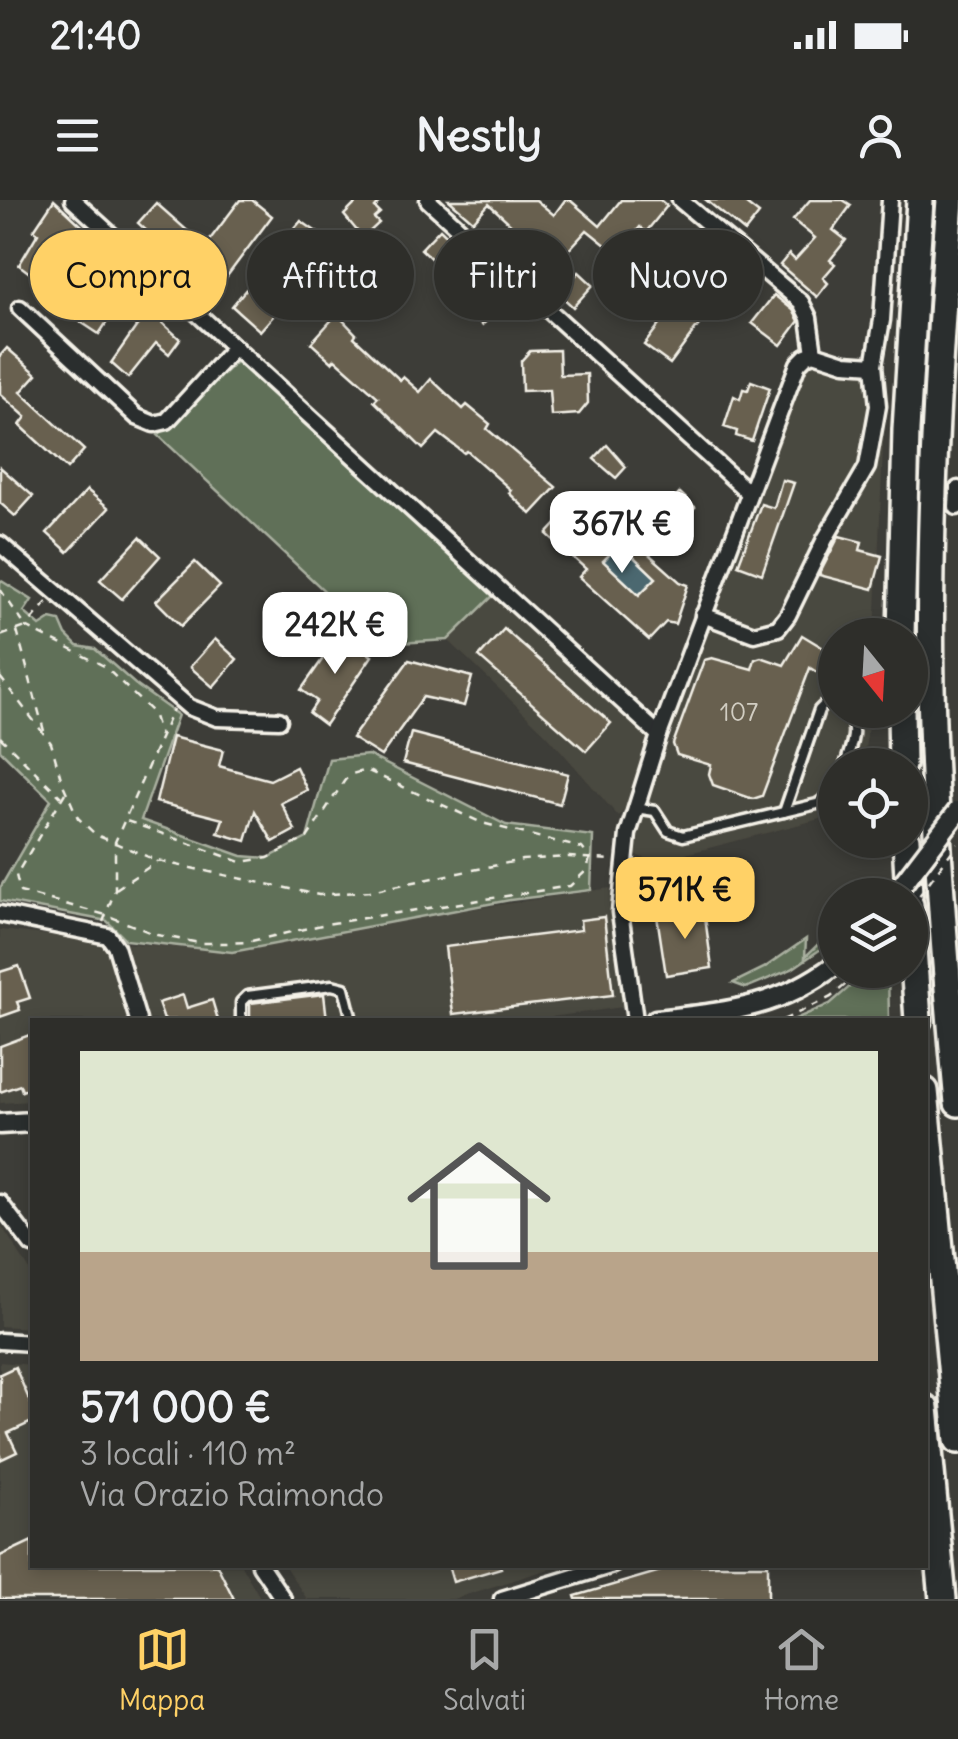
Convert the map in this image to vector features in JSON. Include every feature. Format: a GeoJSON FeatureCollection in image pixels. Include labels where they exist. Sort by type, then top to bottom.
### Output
{"type":"FeatureCollection","features":[{"type":"Feature","properties":{"kind":"highway"},"geometry":{"type":"LineString","coordinates":[[901,618],[906,430],[920,200]]}},
{"type":"Feature","properties":{"kind":"highway"},"geometry":{"type":"LineString","coordinates":[[950,200],[935,422],[931,601],[933,742],[958,1103]]}},
{"type":"Feature","properties":{"kind":"highway"},"geometry":{"type":"LineString","coordinates":[[940,871],[958,928]]}},
{"type":"Feature","properties":{"kind":"highway"},"geometry":{"type":"LineString","coordinates":[[905,1018],[912,988]]}},
{"type":"Feature","properties":{"kind":"highway"},"geometry":{"type":"LineString","coordinates":[[915,988],[918,1018]]}},
{"type":"Feature","properties":{"kind":"highway"},"geometry":{"type":"LineString","coordinates":[[928,1123],[958,1440]]}},
{"type":"Feature","properties":{"kind":"highway"},"geometry":{"type":"LineString","coordinates":[[928,1439],[941,1599]]}},
{"type":"Feature","properties":{"kind":"street"},"geometry":{"type":"LineString","coordinates":[[73,200],[659,735]]}},
{"type":"Feature","properties":{"kind":"street"},"geometry":{"type":"LineString","coordinates":[[428,200],[749,493]]}},
{"type":"Feature","properties":{"kind":"street"},"geometry":{"type":"LineString","coordinates":[[680,200],[801,302],[809,318],[814,353]]}},
{"type":"Feature","properties":{"kind":"street"},"geometry":{"type":"LineString","coordinates":[[703,615],[758,634],[774,630],[785,620],[869,462],[878,406],[874,365],[882,320],[890,200]]}},
{"type":"Feature","properties":{"kind":"street"},"geometry":{"type":"LineString","coordinates":[[20,308],[137,417],[149,423],[167,421],[235,347]]}},
{"type":"Feature","properties":{"kind":"street"},"geometry":{"type":"LineString","coordinates":[[636,1018],[620,912],[624,860],[634,808],[659,735],[798,364],[814,353],[874,365]]}},
{"type":"Feature","properties":{"kind":"street"},"geometry":{"type":"LineString","coordinates":[[957,507],[958,489]]}},
{"type":"Feature","properties":{"kind":"street"},"geometry":{"type":"LineString","coordinates":[[0,544],[176,698],[211,718],[279,720]]}},
{"type":"Feature","properties":{"kind":"street"},"geometry":{"type":"LineString","coordinates":[[907,878],[958,811]]}},
{"type":"Feature","properties":{"kind":"street"},"geometry":{"type":"LineString","coordinates":[[0,914],[108,936],[116,946],[137,1018]]}},
{"type":"Feature","properties":{"kind":"street"},"geometry":{"type":"LineString","coordinates":[[690,1018],[742,1015],[818,977]]}},
{"type":"Feature","properties":{"kind":"street"},"geometry":{"type":"LineString","coordinates":[[0,1112],[30,1110]]}},
{"type":"Feature","properties":{"kind":"street"},"geometry":{"type":"LineString","coordinates":[[0,1124],[30,1122]]}},
{"type":"Feature","properties":{"kind":"street"},"geometry":{"type":"LineString","coordinates":[[0,1203],[30,1242]]}},
{"type":"Feature","properties":{"kind":"street"},"geometry":{"type":"LineString","coordinates":[[0,1341],[30,1343]]}},
{"type":"Feature","properties":{"kind":"street"},"geometry":{"type":"LineString","coordinates":[[262,1568],[283,1599]]}},
{"type":"Feature","properties":{"kind":"street"},"geometry":{"type":"LineString","coordinates":[[502,1599],[603,1568]]}},
{"type":"Feature","properties":{"kind":"lane"},"geometry":{"type":"LineString","coordinates":[[784,812],[818,713]]}},
{"type":"Feature","properties":{"kind":"lane"},"geometry":{"type":"LineString","coordinates":[[634,808],[655,811],[662,816],[668,831],[678,836],[818,804]]}},
{"type":"Feature","properties":{"kind":"lane"},"geometry":{"type":"LineString","coordinates":[[242,1018],[241,1002],[247,996],[332,984],[344,988],[352,1018]]}},
{"type":"Feature","properties":{"kind":"path"},"geometry":{"type":"LineString","coordinates":[[0,589],[26,626],[104,666],[153,713],[161,738]]}},
{"type":"Feature","properties":{"kind":"path"},"geometry":{"type":"LineString","coordinates":[[0,636],[26,626],[55,592]]}},
{"type":"Feature","properties":{"kind":"path"},"geometry":{"type":"LineString","coordinates":[[17,631],[44,732],[78,818],[96,835],[158,861],[319,895],[370,891],[522,860],[624,860]]}},
{"type":"Feature","properties":{"kind":"path"},"geometry":{"type":"LineString","coordinates":[[0,677],[44,732]]}},
{"type":"Feature","properties":{"kind":"path"},"geometry":{"type":"LineString","coordinates":[[98,932],[114,890],[115,842],[176,698]]}},
{"type":"Feature","properties":{"kind":"path"},"geometry":{"type":"LineString","coordinates":[[0,738],[62,798]]}},
{"type":"Feature","properties":{"kind":"path"},"geometry":{"type":"LineString","coordinates":[[124,820],[242,862],[268,858],[307,838],[345,780],[366,770],[482,824],[582,848],[590,858]]}},
{"type":"Feature","properties":{"kind":"path"},"geometry":{"type":"LineString","coordinates":[[65,793],[16,876],[16,886],[28,897],[200,943],[247,942],[326,924],[570,886],[587,870],[590,858]]}},
{"type":"Feature","properties":{"kind":"path"},"geometry":{"type":"LineString","coordinates":[[928,883],[958,843]]}},
{"type":"Feature","properties":{"kind":"path"},"geometry":{"type":"LineString","coordinates":[[114,890],[158,861]]}},
{"type":"Feature","properties":{"kind":"path"},"geometry":{"type":"LineString","coordinates":[[788,1018],[843,988]]}},
{"type":"Feature","properties":{"kind":"shaded area"},"geometry":{"type":"Polygon","coordinates":[[[813,361],[886,377],[876,618],[818,618],[818,728],[868,728],[865,748],[818,748],[818,819],[655,862],[635,855],[642,820],[696,660],[804,369],[813,361]]]}},
{"type":"Feature","properties":{"kind":"shaded area"},"geometry":{"type":"Polygon","coordinates":[[[496,593],[650,735],[627,805],[619,817],[548,736],[448,640],[496,593]]]}},
{"type":"Feature","properties":{"kind":"shaded area"},"geometry":{"type":"Polygon","coordinates":[[[610,888],[623,1007],[544,1018],[148,1018],[126,943],[232,952],[368,925],[610,888]]]}},
{"type":"Feature","properties":{"kind":"shaded area"},"geometry":{"type":"Polygon","coordinates":[[[0,930],[104,941],[126,1018],[30,1018],[30,1101],[0,1103],[0,930]]]}},
{"type":"Feature","properties":{"kind":"shaded area"},"geometry":{"type":"Polygon","coordinates":[[[0,1223],[30,1271],[30,1328],[0,1326],[0,1223]]]}},
{"type":"Feature","properties":{"kind":"shaded area"},"geometry":{"type":"Polygon","coordinates":[[[0,1362],[30,1365],[30,1568],[243,1568],[261,1599],[0,1599],[0,1362]]]}},
{"type":"Feature","properties":{"kind":"shaded area"},"geometry":{"type":"Polygon","coordinates":[[[286,1568],[552,1568],[453,1599],[307,1599],[286,1568]]]}},
{"type":"Feature","properties":{"kind":"green space"},"geometry":{"type":"Polygon","coordinates":[[[238,360],[496,593],[448,640],[381,644],[158,435],[238,360]]]}},
{"type":"Feature","properties":{"kind":"green space"},"geometry":{"type":"Polygon","coordinates":[[[0,580],[32,600],[24,612],[40,626],[51,619],[60,621],[77,646],[95,649],[178,715],[141,820],[242,856],[268,858],[307,838],[329,759],[368,755],[506,825],[593,836],[591,890],[510,900],[232,952],[126,940],[107,921],[0,901],[0,888],[51,800],[0,750],[0,580]]]}},
{"type":"Feature","properties":{"kind":"green space"},"geometry":{"type":"Polygon","coordinates":[[[806,939],[805,957],[818,944],[818,951],[792,969],[746,988],[733,983],[764,968],[806,939]]]}},
{"type":"Feature","properties":{"kind":"green space"},"geometry":{"type":"Polygon","coordinates":[[[848,988],[888,988],[889,1018],[798,1018],[830,1004],[848,988]]]}},
{"type":"Feature","properties":{"kind":"water"},"geometry":{"type":"Polygon","coordinates":[[[620,544],[656,578],[639,595],[603,561],[620,544]]]}},
{"type":"Feature","properties":{"kind":"building"},"geometry":{"type":"Polygon","coordinates":[[[54,200],[86,230],[34,230],[54,200]]]}},
{"type":"Feature","properties":{"kind":"building"},"geometry":{"type":"Polygon","coordinates":[[[240,200],[252,200],[272,216],[262,230],[247,230],[247,249],[227,276],[227,230],[217,230],[240,200]]]}},
{"type":"Feature","properties":{"kind":"building"},"geometry":{"type":"Polygon","coordinates":[[[359,200],[382,200],[375,208],[380,213],[374,218],[379,223],[372,230],[356,230],[344,215],[359,200]]]}},
{"type":"Feature","properties":{"kind":"building"},"geometry":{"type":"Polygon","coordinates":[[[449,200],[536,200],[554,215],[565,200],[570,200],[600,226],[621,200],[660,200],[667,206],[648,230],[593,230],[593,235],[587,230],[573,245],[573,230],[517,230],[489,204],[473,221],[449,200]]]}},
{"type":"Feature","properties":{"kind":"building"},"geometry":{"type":"Polygon","coordinates":[[[706,200],[741,200],[759,214],[743,230],[706,200]]]}},
{"type":"Feature","properties":{"kind":"building"},"geometry":{"type":"Polygon","coordinates":[[[810,200],[843,200],[851,205],[833,230],[846,240],[830,260],[835,264],[823,278],[828,283],[817,297],[780,265],[789,254],[795,260],[815,238],[793,220],[810,200]]]}},
{"type":"Feature","properties":{"kind":"building"},"geometry":{"type":"Polygon","coordinates":[[[156,203],[187,230],[146,230],[138,223],[156,203]]]}},
{"type":"Feature","properties":{"kind":"building"},"geometry":{"type":"Polygon","coordinates":[[[301,221],[314,230],[293,230],[301,221]]]}},
{"type":"Feature","properties":{"kind":"building"},"geometry":{"type":"Polygon","coordinates":[[[434,235],[434,262],[421,249],[434,235]]]}},
{"type":"Feature","properties":{"kind":"building"},"geometry":{"type":"Polygon","coordinates":[[[30,246],[30,273],[19,265],[30,246]]]}},
{"type":"Feature","properties":{"kind":"building"},"geometry":{"type":"Polygon","coordinates":[[[579,272],[593,285],[573,307],[573,279],[579,272]]]}},
{"type":"Feature","properties":{"kind":"building"},"geometry":{"type":"Polygon","coordinates":[[[247,288],[247,319],[232,306],[247,288]]]}},
{"type":"Feature","properties":{"kind":"building"},"geometry":{"type":"Polygon","coordinates":[[[774,295],[793,310],[799,321],[781,345],[752,323],[763,320],[763,309],[774,295]]]}},
{"type":"Feature","properties":{"kind":"building"},"geometry":{"type":"Polygon","coordinates":[[[78,320],[108,320],[99,334],[78,320]]]}},
{"type":"Feature","properties":{"kind":"building"},"geometry":{"type":"Polygon","coordinates":[[[141,320],[159,320],[180,339],[169,354],[156,343],[128,378],[111,363],[141,320]]]}},
{"type":"Feature","properties":{"kind":"building"},"geometry":{"type":"Polygon","coordinates":[[[248,320],[270,320],[260,331],[248,320]]]}},
{"type":"Feature","properties":{"kind":"building"},"geometry":{"type":"Polygon","coordinates":[[[332,320],[343,320],[356,334],[354,337],[400,380],[403,377],[420,392],[431,379],[463,409],[467,405],[490,424],[487,429],[556,487],[531,514],[509,493],[511,490],[467,451],[464,453],[438,433],[423,449],[374,401],[378,397],[311,343],[332,320]]]}},
{"type":"Feature","properties":{"kind":"building"},"geometry":{"type":"Polygon","coordinates":[[[663,320],[701,320],[670,364],[644,345],[663,320]]]}},
{"type":"Feature","properties":{"kind":"building"},"geometry":{"type":"Polygon","coordinates":[[[7,348],[37,374],[21,392],[84,450],[67,469],[20,425],[26,417],[0,394],[0,356],[7,348]]]}},
{"type":"Feature","properties":{"kind":"building"},"geometry":{"type":"Polygon","coordinates":[[[559,350],[560,375],[587,374],[588,403],[579,414],[551,416],[549,390],[522,391],[521,361],[530,351],[559,350]]]}},
{"type":"Feature","properties":{"kind":"building"},"geometry":{"type":"Polygon","coordinates":[[[751,381],[770,388],[752,441],[724,427],[734,396],[740,399],[751,381]]]}},
{"type":"Feature","properties":{"kind":"building"},"geometry":{"type":"Polygon","coordinates":[[[607,445],[626,467],[616,478],[594,459],[607,445]]]}},
{"type":"Feature","properties":{"kind":"building"},"geometry":{"type":"Polygon","coordinates":[[[0,467],[33,496],[15,516],[0,503],[0,467]]]}},
{"type":"Feature","properties":{"kind":"building"},"geometry":{"type":"Polygon","coordinates":[[[782,480],[794,483],[762,574],[738,565],[761,504],[774,508],[782,480]]]}},
{"type":"Feature","properties":{"kind":"building"},"geometry":{"type":"Polygon","coordinates":[[[87,490],[109,508],[68,552],[47,533],[87,490]]]}},
{"type":"Feature","properties":{"kind":"building"},"geometry":{"type":"Polygon","coordinates":[[[680,493],[695,507],[672,533],[661,522],[665,518],[661,514],[680,493]]]}},
{"type":"Feature","properties":{"kind":"building"},"geometry":{"type":"Polygon","coordinates":[[[570,509],[615,549],[603,561],[639,595],[656,578],[614,538],[622,530],[688,585],[675,624],[666,622],[649,640],[579,577],[586,569],[547,534],[570,509]]]}},
{"type":"Feature","properties":{"kind":"building"},"geometry":{"type":"Polygon","coordinates":[[[839,536],[862,542],[860,550],[882,556],[873,589],[819,575],[839,536]]]}},
{"type":"Feature","properties":{"kind":"building"},"geometry":{"type":"Polygon","coordinates":[[[140,537],[160,556],[122,599],[100,580],[140,537]]]}},
{"type":"Feature","properties":{"kind":"building"},"geometry":{"type":"Polygon","coordinates":[[[195,562],[220,586],[181,626],[156,601],[195,562]]]}},
{"type":"Feature","properties":{"kind":"building"},"geometry":{"type":"Polygon","coordinates":[[[504,629],[611,723],[586,751],[479,657],[504,629]]]}},
{"type":"Feature","properties":{"kind":"building"},"geometry":{"type":"Polygon","coordinates":[[[340,634],[372,656],[325,725],[309,713],[317,701],[301,690],[340,634]]]}},
{"type":"Feature","properties":{"kind":"building"},"geometry":{"type":"Polygon","coordinates":[[[802,635],[818,645],[818,673],[810,668],[762,796],[753,799],[713,785],[711,765],[677,755],[673,744],[704,660],[712,658],[752,669],[755,659],[761,657],[784,665],[802,635]]]}},
{"type":"Feature","properties":{"kind":"building"},"geometry":{"type":"Polygon","coordinates":[[[215,639],[237,659],[213,687],[190,667],[215,639]]]}},
{"type":"Feature","properties":{"kind":"building"},"geometry":{"type":"Polygon","coordinates":[[[409,660],[472,677],[464,706],[423,697],[381,756],[352,738],[409,660]]]}},
{"type":"Feature","properties":{"kind":"building"},"geometry":{"type":"Polygon","coordinates":[[[411,733],[568,774],[560,804],[403,763],[411,733]]]}},
{"type":"Feature","properties":{"kind":"building"},"geometry":{"type":"Polygon","coordinates":[[[172,737],[223,750],[219,766],[270,780],[296,767],[307,790],[281,803],[295,830],[273,842],[255,811],[246,841],[218,833],[223,819],[156,802],[172,737]]]}},
{"type":"Feature","properties":{"kind":"building"},"geometry":{"type":"Polygon","coordinates":[[[704,910],[712,968],[666,975],[657,916],[704,910]]]}},
{"type":"Feature","properties":{"kind":"building"},"geometry":{"type":"Polygon","coordinates":[[[604,917],[613,995],[453,1014],[445,947],[581,930],[580,920],[604,917]]]}},
{"type":"Feature","properties":{"kind":"building"},"geometry":{"type":"Polygon","coordinates":[[[19,966],[30,998],[17,1002],[20,1010],[0,1017],[0,972],[19,966]]]}},
{"type":"Feature","properties":{"kind":"building"},"geometry":{"type":"Polygon","coordinates":[[[324,994],[327,1018],[250,1018],[250,1003],[324,994]]]}},
{"type":"Feature","properties":{"kind":"building"},"geometry":{"type":"Polygon","coordinates":[[[183,995],[187,1008],[212,1000],[217,1018],[163,1018],[158,1003],[183,995]]]}},
{"type":"Feature","properties":{"kind":"building"},"geometry":{"type":"Polygon","coordinates":[[[30,1035],[30,1088],[22,1091],[20,1085],[0,1092],[0,1046],[30,1035]]]}},
{"type":"Feature","properties":{"kind":"building"},"geometry":{"type":"Polygon","coordinates":[[[15,1367],[30,1401],[30,1423],[8,1433],[17,1452],[0,1460],[0,1374],[15,1367]]]}},
{"type":"Feature","properties":{"kind":"building"},"geometry":{"type":"Polygon","coordinates":[[[30,1542],[30,1568],[218,1568],[234,1599],[0,1599],[0,1556],[30,1542]]]}},
{"type":"Feature","properties":{"kind":"building"},"geometry":{"type":"Polygon","coordinates":[[[449,1568],[501,1568],[453,1582],[449,1568]]]}},
{"type":"Feature","properties":{"kind":"building"},"geometry":{"type":"Polygon","coordinates":[[[671,1568],[768,1568],[768,1599],[575,1596],[671,1568]]]}}]}
